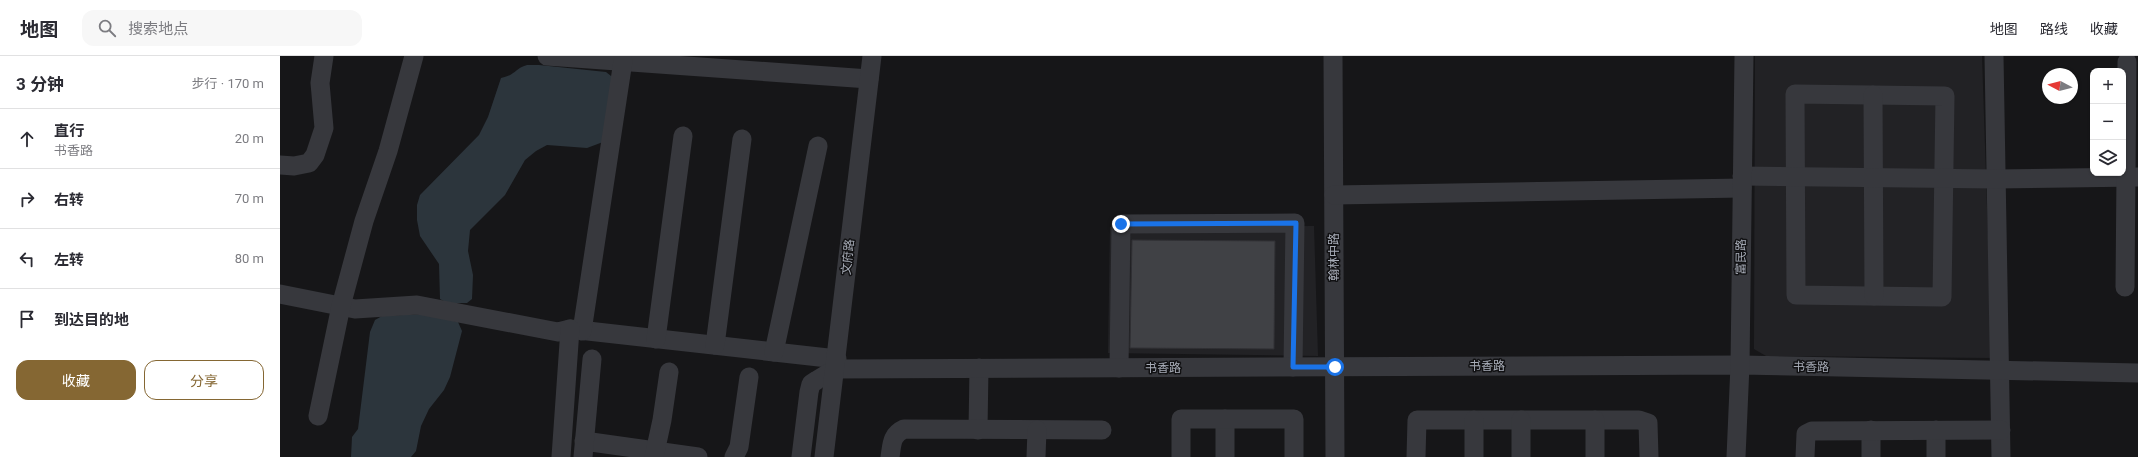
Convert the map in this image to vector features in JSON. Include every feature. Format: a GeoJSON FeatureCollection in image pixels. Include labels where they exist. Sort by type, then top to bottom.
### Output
{"type":"FeatureCollection","features":[{"type":"Feature","properties":{"kind":"street"},"geometry":{"type":"LineString","coordinates":[[280,165],[294,166],[309,162],[315,155],[324,128],[320,83],[324,56]]}},
{"type":"Feature","properties":{"kind":"street"},"geometry":{"type":"LineString","coordinates":[[318,416],[341,306],[364,221],[388,151],[414,56]]}},
{"type":"Feature","properties":{"kind":"street"},"geometry":{"type":"LineString","coordinates":[[547,56],[868,79]]}},
{"type":"Feature","properties":{"kind":"street","name":"文府路"},"geometry":{"type":"LineString","coordinates":[[824,457],[868,79],[872,56]]}},
{"type":"Feature","properties":{"kind":"street","name":"翰林中路"},"geometry":{"type":"LineString","coordinates":[[1333,56],[1335,457]]}},
{"type":"Feature","properties":{"kind":"street","name":"富民路"},"geometry":{"type":"LineString","coordinates":[[1736,457],[1740,365],[1744,56]]}},
{"type":"Feature","properties":{"kind":"street"},"geometry":{"type":"LineString","coordinates":[[1994,56],[2001,457]]}},
{"type":"Feature","properties":{"kind":"street"},"geometry":{"type":"LineString","coordinates":[[561,457],[576,330],[623,61]]}},
{"type":"Feature","properties":{"kind":"street"},"geometry":{"type":"LineString","coordinates":[[2125,287],[2132,177],[2127,62]]}},
{"type":"Feature","properties":{"kind":"street"},"geometry":{"type":"LineString","coordinates":[[1794,94],[1945,96],[1942,297],[1796,295],[1795,177],[1794,94]]}},
{"type":"Feature","properties":{"kind":"street"},"geometry":{"type":"LineString","coordinates":[[1873,95],[1874,296]]}},
{"type":"Feature","properties":{"kind":"street"},"geometry":{"type":"LineString","coordinates":[[656,339],[683,136]]}},
{"type":"Feature","properties":{"kind":"street"},"geometry":{"type":"LineString","coordinates":[[715,346],[742,138]]}},
{"type":"Feature","properties":{"kind":"street"},"geometry":{"type":"LineString","coordinates":[[774,352],[818,146]]}},
{"type":"Feature","properties":{"kind":"street"},"geometry":{"type":"LineString","coordinates":[[1334,195],[1742,182],[1795,177],[1996,179],[2132,177]]}},
{"type":"Feature","properties":{"kind":"street"},"geometry":{"type":"LineString","coordinates":[[1119,368],[1121,224],[1296,223],[1293,367]]}},
{"type":"Feature","properties":{"kind":"street","name":"书香路"},"geometry":{"type":"LineString","coordinates":[[280,294],[341,306],[374,309],[417,305],[558,332],[576,330],[774,352],[836,364],[979,368],[1740,365],[2138,373]]}},
{"type":"Feature","properties":{"kind":"street"},"geometry":{"type":"LineString","coordinates":[[592,359],[584,449],[698,457]]}},
{"type":"Feature","properties":{"kind":"street"},"geometry":{"type":"LineString","coordinates":[[802,457],[811,384],[836,364]]}},
{"type":"Feature","properties":{"kind":"street"},"geometry":{"type":"LineString","coordinates":[[978,430],[979,368]]}},
{"type":"Feature","properties":{"kind":"street"},"geometry":{"type":"LineString","coordinates":[[654,454],[668,372]]}},
{"type":"Feature","properties":{"kind":"street"},"geometry":{"type":"LineString","coordinates":[[734,457],[739,447],[749,378]]}},
{"type":"Feature","properties":{"kind":"street"},"geometry":{"type":"LineString","coordinates":[[1181,457],[1181,419],[1294,420],[1294,457]]}},
{"type":"Feature","properties":{"kind":"street"},"geometry":{"type":"LineString","coordinates":[[1225,419],[1225,457]]}},
{"type":"Feature","properties":{"kind":"street"},"geometry":{"type":"LineString","coordinates":[[1416,457],[1417,420],[1640,420],[1648,423],[1648,457]]}},
{"type":"Feature","properties":{"kind":"street"},"geometry":{"type":"LineString","coordinates":[[1474,420],[1474,457]]}},
{"type":"Feature","properties":{"kind":"street"},"geometry":{"type":"LineString","coordinates":[[1521,420],[1521,457]]}},
{"type":"Feature","properties":{"kind":"street"},"geometry":{"type":"LineString","coordinates":[[1595,420],[1595,457]]}},
{"type":"Feature","properties":{"kind":"street"},"geometry":{"type":"LineString","coordinates":[[890,457],[893,438],[896,432],[904,430],[1102,430]]}},
{"type":"Feature","properties":{"kind":"street"},"geometry":{"type":"LineString","coordinates":[[1036,457],[1037,430]]}},
{"type":"Feature","properties":{"kind":"street"},"geometry":{"type":"LineString","coordinates":[[1871,430],[1871,457]]}},
{"type":"Feature","properties":{"kind":"street"},"geometry":{"type":"LineString","coordinates":[[1936,430],[1936,457]]}},
{"type":"Feature","properties":{"kind":"street"},"geometry":{"type":"LineString","coordinates":[[1805,457],[1806,434],[1812,431],[2001,430]]}},
{"type":"Feature","properties":{"kind":"shaded area"},"geometry":{"type":"Polygon","coordinates":[[[1755,56],[1982,56],[1992,358],[1766,356],[1754,349],[1755,56]]]}},
{"type":"Feature","properties":{"kind":"shaded area"},"geometry":{"type":"Polygon","coordinates":[[[527,65],[606,72],[611,76],[611,86],[603,142],[587,148],[547,145],[536,151],[525,160],[505,195],[470,230],[468,251],[473,275],[472,299],[467,303],[447,303],[440,299],[439,264],[420,236],[417,220],[417,205],[420,195],[479,135],[488,117],[501,78],[510,75],[527,65]]]}},
{"type":"Feature","properties":{"kind":"shaded area"},"geometry":{"type":"Polygon","coordinates":[[[1314,226],[1318,356],[1108,353],[1110,227],[1314,226]]]}},
{"type":"Feature","properties":{"kind":"shaded area"},"geometry":{"type":"Polygon","coordinates":[[[424,314],[458,322],[462,331],[450,377],[444,390],[429,409],[421,426],[416,451],[411,457],[351,457],[352,437],[358,429],[370,332],[375,320],[382,316],[424,314]]]}},
{"type":"Feature","properties":{"kind":"building"},"geometry":{"type":"Polygon","coordinates":[[[1132,240],[1275,241],[1274,349],[1130,348],[1132,240]]]}},
{"type":"Feature","properties":{"kind":"route"},"geometry":{"type":"LineString","coordinates":[[1121,224],[1296,223],[1293,367],[1335,367]]}}]}
